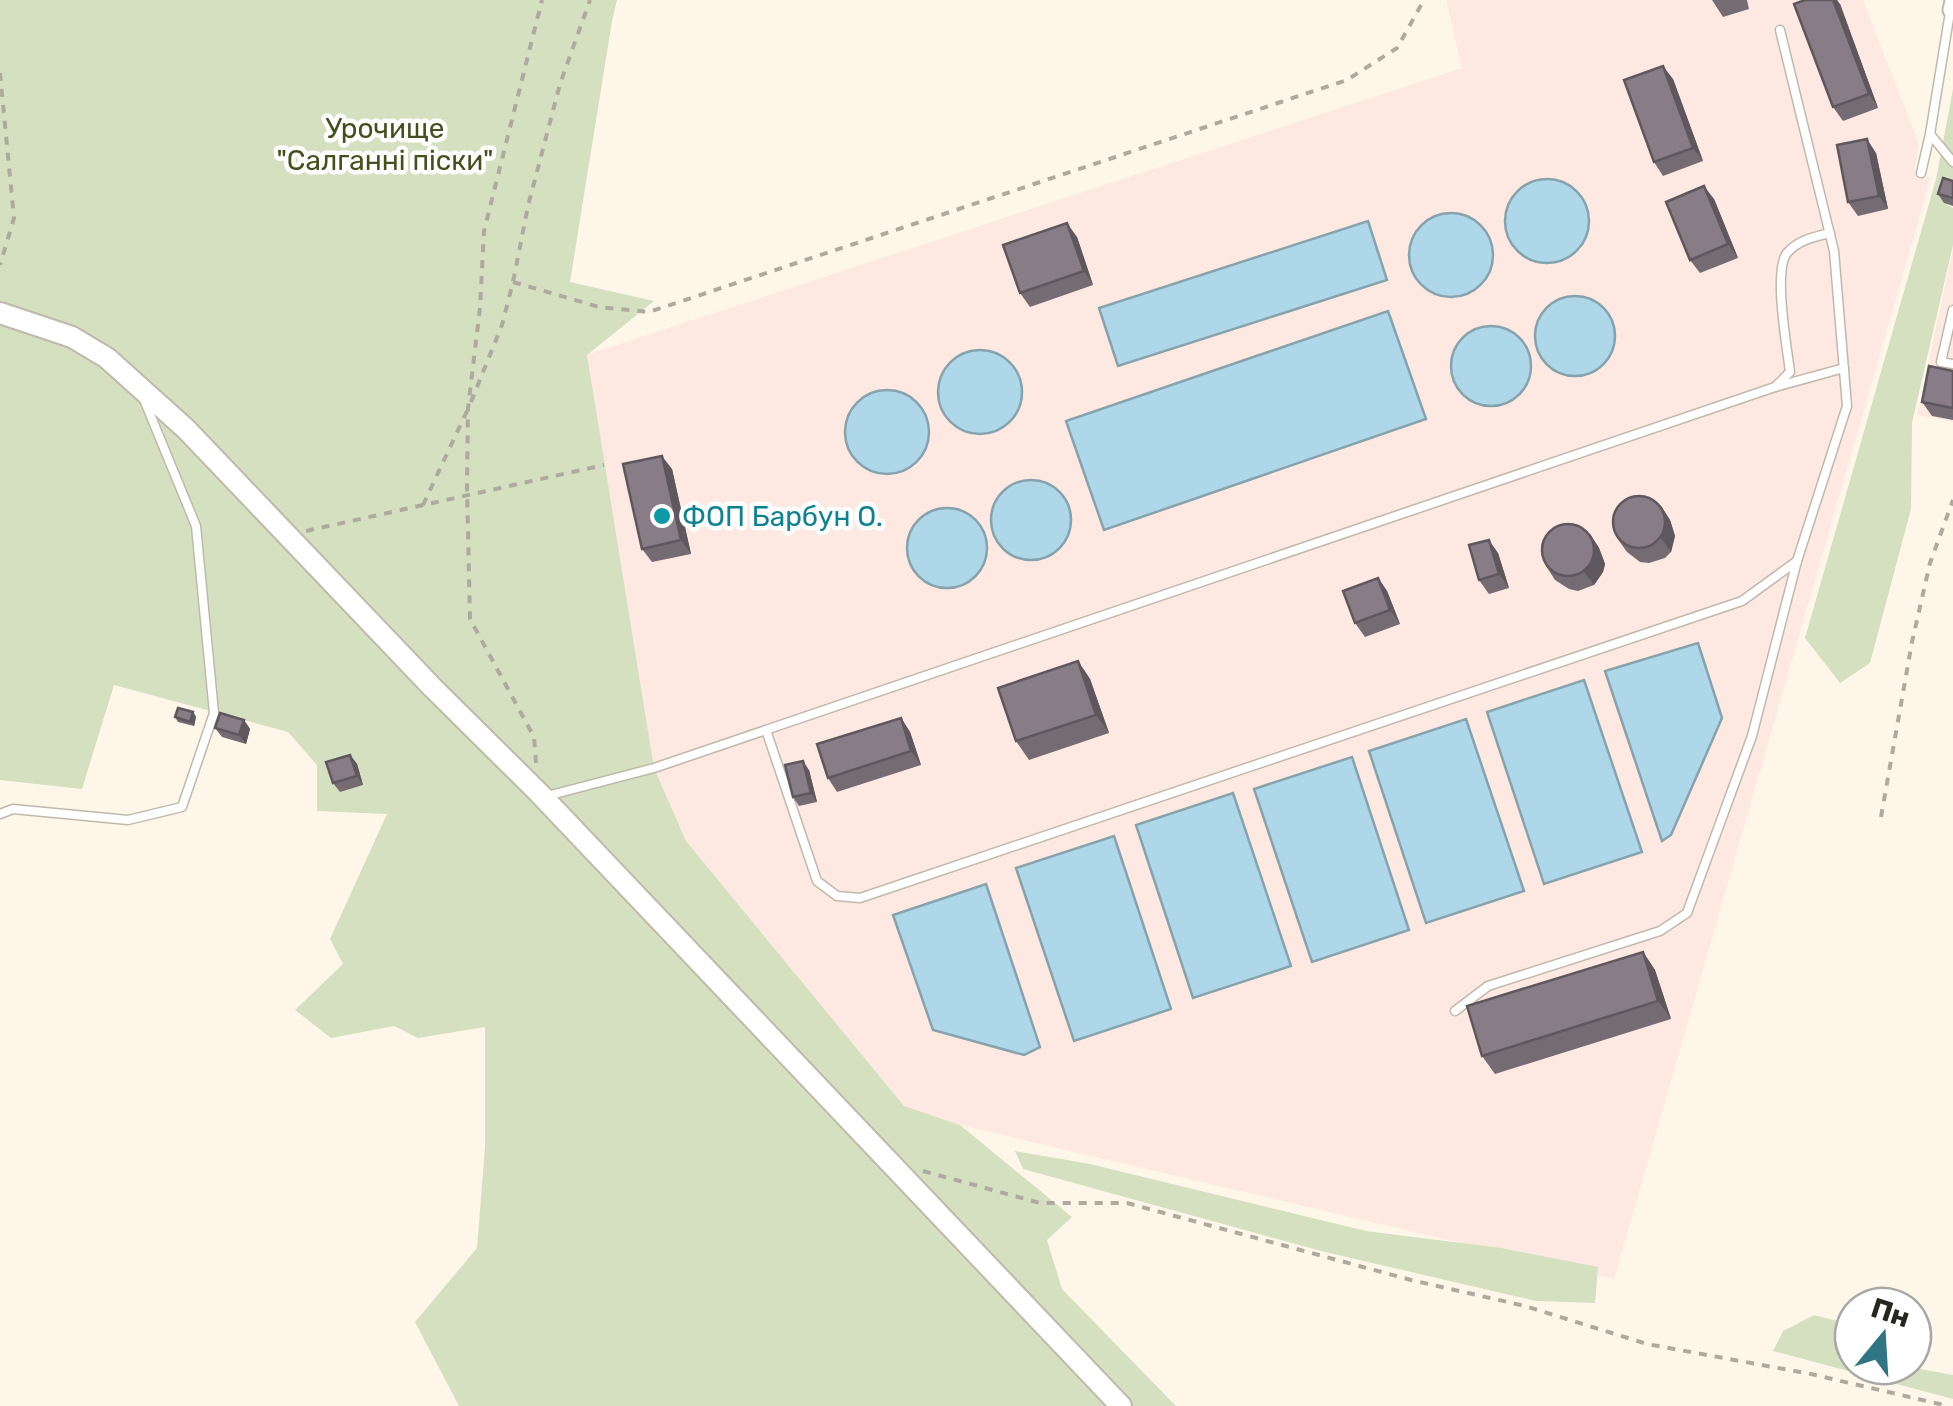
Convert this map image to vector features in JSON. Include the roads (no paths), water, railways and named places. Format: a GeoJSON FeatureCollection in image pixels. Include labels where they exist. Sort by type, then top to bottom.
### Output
{"type":"FeatureCollection","features":[{"type":"Feature","properties":{"kind":"street"},"geometry":{"type":"LineString","coordinates":[[0,314],[72,336],[108,358],[186,429],[1121,1406]]}},
{"type":"Feature","properties":{"kind":"lane"},"geometry":{"type":"LineString","coordinates":[[1920,173],[1952,7]]}},
{"type":"Feature","properties":{"kind":"lane"},"geometry":{"type":"LineString","coordinates":[[1456,1011],[1488,986],[1660,931],[1687,913],[1752,736],[1797,561],[1847,406],[1834,251],[1780,30]]}},
{"type":"Feature","properties":{"kind":"lane"},"geometry":{"type":"LineString","coordinates":[[1930,134],[1953,162]]}},
{"type":"Feature","properties":{"kind":"lane"},"geometry":{"type":"LineString","coordinates":[[1775,388],[1790,372],[1782,307],[1781,268],[1785,255],[1800,242],[1830,233]]}},
{"type":"Feature","properties":{"kind":"lane"},"geometry":{"type":"LineString","coordinates":[[1953,310],[1941,362],[1953,364]]}},
{"type":"Feature","properties":{"kind":"lane"},"geometry":{"type":"LineString","coordinates":[[540,795],[654,768],[1775,388],[1844,368]]}},
{"type":"Feature","properties":{"kind":"lane"},"geometry":{"type":"LineString","coordinates":[[0,814],[13,809],[128,820],[182,807],[214,713],[196,526],[138,384]]}},
{"type":"Feature","properties":{"kind":"lane"},"geometry":{"type":"LineString","coordinates":[[766,730],[817,881],[837,896],[860,898],[1742,601],[1797,561]]}},
{"type":"Feature","properties":{"kind":"water"},"geometry":{"type":"Polygon","coordinates":[[[1547,179],[1570,186],[1582,198],[1589,221],[1582,244],[1570,256],[1547,263],[1524,256],[1512,244],[1505,221],[1512,198],[1524,186],[1547,179]]]}},
{"type":"Feature","properties":{"kind":"water"},"geometry":{"type":"Polygon","coordinates":[[[1451,213],[1467,216],[1481,225],[1490,239],[1490,271],[1481,285],[1467,294],[1451,297],[1435,294],[1421,285],[1412,271],[1409,255],[1412,239],[1421,225],[1435,216],[1451,213]]]}},
{"type":"Feature","properties":{"kind":"water"},"geometry":{"type":"Polygon","coordinates":[[[1368,221],[1387,280],[1118,366],[1099,308],[1368,221]]]}},
{"type":"Feature","properties":{"kind":"water"},"geometry":{"type":"Polygon","coordinates":[[[1575,296],[1590,299],[1603,308],[1612,321],[1612,351],[1603,364],[1590,373],[1575,376],[1560,373],[1547,364],[1538,351],[1535,336],[1538,321],[1547,308],[1560,299],[1575,296]]]}},
{"type":"Feature","properties":{"kind":"water"},"geometry":{"type":"Polygon","coordinates":[[[1388,311],[1426,419],[1104,530],[1066,421],[1388,311]]]}},
{"type":"Feature","properties":{"kind":"water"},"geometry":{"type":"Polygon","coordinates":[[[1491,326],[1506,329],[1519,338],[1528,351],[1528,381],[1519,394],[1506,403],[1491,406],[1476,403],[1463,394],[1454,381],[1451,366],[1454,351],[1463,338],[1476,329],[1491,326]]]}},
{"type":"Feature","properties":{"kind":"water"},"geometry":{"type":"Polygon","coordinates":[[[980,350],[996,353],[1010,362],[1019,376],[1019,408],[1010,422],[996,431],[980,434],[964,431],[950,422],[941,408],[938,392],[941,376],[950,362],[964,353],[980,350]]]}},
{"type":"Feature","properties":{"kind":"water"},"geometry":{"type":"Polygon","coordinates":[[[887,390],[903,393],[917,402],[926,416],[926,448],[917,462],[903,471],[887,474],[871,471],[857,462],[848,448],[845,432],[848,416],[857,402],[871,393],[887,390]]]}},
{"type":"Feature","properties":{"kind":"water"},"geometry":{"type":"Polygon","coordinates":[[[1031,480],[1046,483],[1059,492],[1068,505],[1068,535],[1059,548],[1046,557],[1031,560],[1016,557],[1003,548],[994,535],[991,520],[994,505],[1003,492],[1016,483],[1031,480]]]}},
{"type":"Feature","properties":{"kind":"water"},"geometry":{"type":"Polygon","coordinates":[[[947,508],[962,511],[975,520],[984,533],[984,563],[975,576],[962,585],[947,588],[932,585],[919,576],[910,563],[907,548],[910,533],[919,520],[932,511],[947,508]]]}},
{"type":"Feature","properties":{"kind":"water"},"geometry":{"type":"Polygon","coordinates":[[[1698,643],[1722,718],[1671,835],[1662,841],[1605,671],[1698,643]]]}},
{"type":"Feature","properties":{"kind":"water"},"geometry":{"type":"Polygon","coordinates":[[[1584,680],[1642,852],[1544,884],[1487,712],[1584,680]]]}},
{"type":"Feature","properties":{"kind":"water"},"geometry":{"type":"Polygon","coordinates":[[[1466,719],[1524,891],[1426,923],[1369,751],[1466,719]]]}},
{"type":"Feature","properties":{"kind":"water"},"geometry":{"type":"Polygon","coordinates":[[[1352,757],[1409,930],[1312,962],[1254,789],[1352,757]]]}},
{"type":"Feature","properties":{"kind":"water"},"geometry":{"type":"Polygon","coordinates":[[[1233,793],[1291,966],[1193,998],[1136,825],[1233,793]]]}},
{"type":"Feature","properties":{"kind":"water"},"geometry":{"type":"Polygon","coordinates":[[[1114,836],[1171,1009],[1074,1041],[1016,868],[1114,836]]]}},
{"type":"Feature","properties":{"kind":"water"},"geometry":{"type":"Polygon","coordinates":[[[986,884],[1040,1047],[1024,1055],[933,1030],[893,915],[986,884]]]}},
{"type":"Feature","properties":{"kind":"place","name":"ФОП Барбун О."},"geometry":{"type":"Point","coordinates":[662,516]}},
{"type":"Feature","properties":{"kind":"park label","name":"Урочище \"Салганні піски\""},"geometry":{"type":"Point","coordinates":[385,144]}}]}
